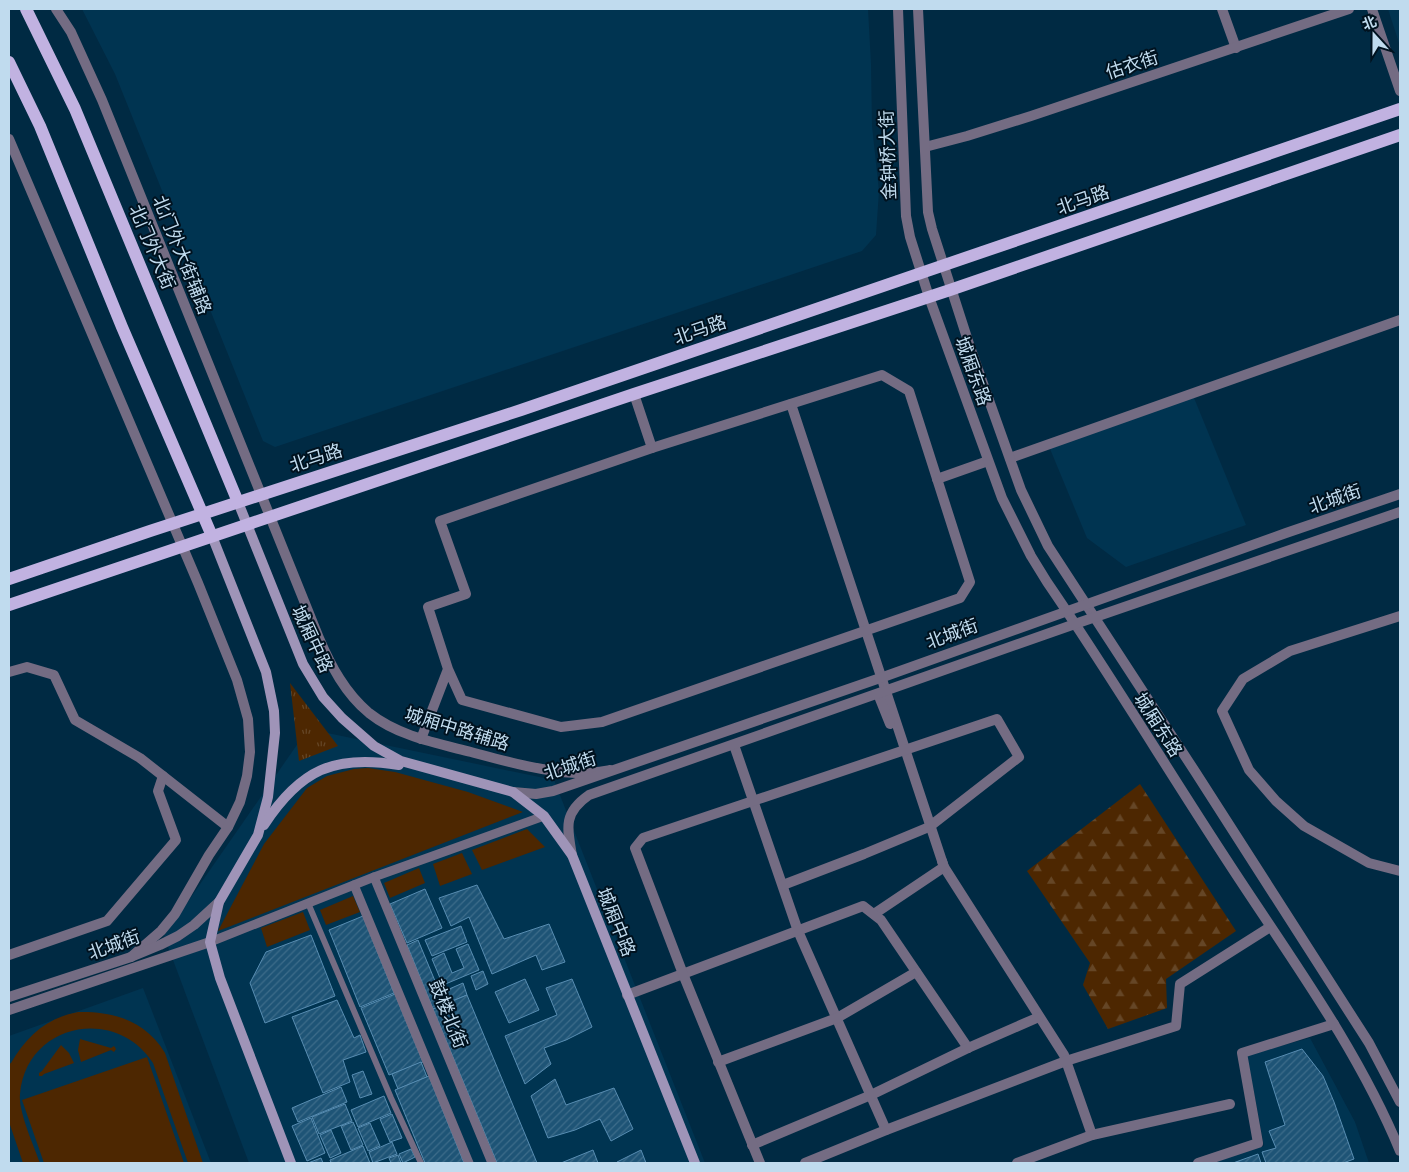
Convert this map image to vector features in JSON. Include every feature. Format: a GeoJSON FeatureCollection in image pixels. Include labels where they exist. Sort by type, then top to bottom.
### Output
{"type":"FeatureCollection","features":[{"type":"Feature","properties":{"kind":"main road","name":"北门外大街"},"geometry":{"type":"LineString","coordinates":[[26,9],[75,109],[238,502]]}},
{"type":"Feature","properties":{"kind":"main road"},"geometry":{"type":"LineString","coordinates":[[9,62],[40,126],[126,335],[212,536]]}},
{"type":"Feature","properties":{"kind":"main road","name":"北马路"},"geometry":{"type":"LineString","coordinates":[[9,580],[203,513],[521,410],[1400,109]]}},
{"type":"Feature","properties":{"kind":"main road"},"geometry":{"type":"LineString","coordinates":[[9,605],[634,394],[950,290],[1400,135]]}},
{"type":"Feature","properties":{"kind":"main road"},"geometry":{"type":"LineString","coordinates":[[693,350],[701,372]]}},
{"type":"Feature","properties":{"kind":"main road","name":"城厢中路"},"geometry":{"type":"LineString","coordinates":[[238,502],[296,650],[308,675],[323,697],[342,718],[374,746],[400,762],[513,792],[544,816],[572,855],[695,1163]]}},
{"type":"Feature","properties":{"kind":"main road","name":"城厢中路"},"geometry":{"type":"LineString","coordinates":[[212,536],[266,672],[274,711],[275,733],[272,772],[258,836]]}},
{"type":"Feature","properties":{"kind":"main road","name":"城厢中路"},"geometry":{"type":"LineString","coordinates":[[291,1163],[220,978],[210,942],[219,902],[273,812],[292,788],[310,776],[330,766],[347,762],[366,761],[427,770]]}},
{"type":"Feature","properties":{"kind":"street","name":"北门外大街辅路"},"geometry":{"type":"LineString","coordinates":[[56,9],[71,32],[102,100],[270,517]]}},
{"type":"Feature","properties":{"kind":"street","name":"金钟桥大街"},"geometry":{"type":"LineString","coordinates":[[898,9],[906,216],[910,236],[929,297]]}},
{"type":"Feature","properties":{"kind":"street","name":"金钟桥大街"},"geometry":{"type":"LineString","coordinates":[[918,9],[928,212],[942,267]]}},
{"type":"Feature","properties":{"kind":"street"},"geometry":{"type":"LineString","coordinates":[[1222,9],[1236,48]]}},
{"type":"Feature","properties":{"kind":"street","name":"估衣街"},"geometry":{"type":"LineString","coordinates":[[925,147],[1030,116],[1349,9]]}},
{"type":"Feature","properties":{"kind":"street"},"geometry":{"type":"LineString","coordinates":[[1372,9],[1400,91]]}},
{"type":"Feature","properties":{"kind":"street"},"geometry":{"type":"LineString","coordinates":[[9,139],[173,523],[237,680],[248,719],[250,752],[247,776],[240,802],[228,827],[174,914],[161,931],[131,958]]}},
{"type":"Feature","properties":{"kind":"street","name":"城厢东路"},"geometry":{"type":"LineString","coordinates":[[942,267],[1021,490],[1048,546],[1202,781],[1369,1043],[1400,1102]]}},
{"type":"Feature","properties":{"kind":"street","name":"城厢东路"},"geometry":{"type":"LineString","coordinates":[[929,297],[1002,498],[1018,532],[1039,569],[1334,1024],[1366,1078],[1400,1151]]}},
{"type":"Feature","properties":{"kind":"street"},"geometry":{"type":"LineString","coordinates":[[1010,458],[1400,320]]}},
{"type":"Feature","properties":{"kind":"street"},"geometry":{"type":"LineString","coordinates":[[882,375],[909,391],[970,582],[960,598],[602,722],[561,728],[462,700],[448,669],[428,607],[466,594],[440,521],[652,448],[882,375]]}},
{"type":"Feature","properties":{"kind":"street"},"geometry":{"type":"LineString","coordinates":[[634,394],[652,448]]}},
{"type":"Feature","properties":{"kind":"street"},"geometry":{"type":"LineString","coordinates":[[791,404],[883,677],[882,693],[944,867],[1066,1060],[1092,1135]]}},
{"type":"Feature","properties":{"kind":"street"},"geometry":{"type":"LineString","coordinates":[[937,479],[988,461]]}},
{"type":"Feature","properties":{"kind":"street","name":"北城街"},"geometry":{"type":"LineString","coordinates":[[513,792],[536,794],[552,791],[883,677],[1286,532],[1400,494]]}},
{"type":"Feature","properties":{"kind":"street","name":"北城街"},"geometry":{"type":"LineString","coordinates":[[572,855],[568,824],[570,815],[582,800],[589,795],[1094,617],[1400,512]]}},
{"type":"Feature","properties":{"kind":"street","name":"城厢中路辅路"},"geometry":{"type":"LineString","coordinates":[[270,517],[322,644],[341,683],[375,717],[394,728],[422,739],[512,763],[576,773],[610,770]]}},
{"type":"Feature","properties":{"kind":"street"},"geometry":{"type":"LineString","coordinates":[[1400,616],[1290,651],[1244,679],[1222,711],[1249,770],[1276,802],[1304,826],[1369,863],[1400,870]]}},
{"type":"Feature","properties":{"kind":"street"},"geometry":{"type":"LineString","coordinates":[[9,672],[27,666],[54,675],[74,720],[140,758],[228,827]]}},
{"type":"Feature","properties":{"kind":"street"},"geometry":{"type":"LineString","coordinates":[[422,739],[448,669]]}},
{"type":"Feature","properties":{"kind":"street"},"geometry":{"type":"LineString","coordinates":[[760,1163],[682,974],[635,848],[643,838],[997,719],[1018,756],[929,826],[864,854],[782,885]]}},
{"type":"Feature","properties":{"kind":"street"},"geometry":{"type":"LineString","coordinates":[[734,745],[798,931],[886,1130]]}},
{"type":"Feature","properties":{"kind":"street"},"geometry":{"type":"LineString","coordinates":[[9,955],[108,921],[176,840],[158,791],[163,776]]}},
{"type":"Feature","properties":{"kind":"street"},"geometry":{"type":"LineString","coordinates":[[210,942],[374,877],[544,816]]}},
{"type":"Feature","properties":{"kind":"street"},"geometry":{"type":"LineString","coordinates":[[874,914],[944,867]]}},
{"type":"Feature","properties":{"kind":"street","name":"鼓楼北街"},"geometry":{"type":"LineString","coordinates":[[374,877],[492,1163]]}},
{"type":"Feature","properties":{"kind":"street","name":"鼓楼北街"},"geometry":{"type":"LineString","coordinates":[[354,885],[470,1163]]}},
{"type":"Feature","properties":{"kind":"street","name":"北城街"},"geometry":{"type":"LineString","coordinates":[[9,997],[131,958],[178,936],[219,902]]}},
{"type":"Feature","properties":{"kind":"street"},"geometry":{"type":"LineString","coordinates":[[627,995],[863,906],[881,920],[968,1048]]}},
{"type":"Feature","properties":{"kind":"street"},"geometry":{"type":"LineString","coordinates":[[805,1163],[1066,1060],[1176,1026],[1180,984],[1270,926]]}},
{"type":"Feature","properties":{"kind":"street","name":"北城街"},"geometry":{"type":"LineString","coordinates":[[9,1010],[210,942]]}},
{"type":"Feature","properties":{"kind":"street"},"geometry":{"type":"LineString","coordinates":[[718,1062],[837,1018],[916,972]]}},
{"type":"Feature","properties":{"kind":"street"},"geometry":{"type":"LineString","coordinates":[[752,1145],[871,1095],[968,1048],[1039,1017]]}},
{"type":"Feature","properties":{"kind":"street"},"geometry":{"type":"LineString","coordinates":[[1198,1163],[1258,1143],[1242,1053],[1334,1024]]}},
{"type":"Feature","properties":{"kind":"street"},"geometry":{"type":"LineString","coordinates":[[1016,1163],[1092,1135],[1230,1104]]}},
{"type":"Feature","properties":{"kind":"lane"},"geometry":{"type":"LineString","coordinates":[[308,903],[391,1098],[421,1163]]}},
{"type":"Feature","properties":{"kind":"shaded area"},"geometry":{"type":"Polygon","coordinates":[[[82,9],[868,9],[872,126],[879,191],[876,235],[862,251],[275,447],[263,441],[115,74],[82,9]]]}},
{"type":"Feature","properties":{"kind":"shaded area"},"geometry":{"type":"Polygon","coordinates":[[[1388,9],[1400,9],[1400,46],[1388,9]]]}},
{"type":"Feature","properties":{"kind":"shaded area"},"geometry":{"type":"Polygon","coordinates":[[[1192,393],[1246,525],[1126,567],[1087,538],[1048,444],[1192,393]]]}},
{"type":"Feature","properties":{"kind":"shaded area"},"geometry":{"type":"Polygon","coordinates":[[[308,729],[554,780],[705,1163],[249,1163],[164,936],[308,729]]]}},
{"type":"Feature","properties":{"kind":"shaded area"},"geometry":{"type":"Polygon","coordinates":[[[143,988],[211,1163],[9,1163],[9,1036],[143,988]]]}},
{"type":"Feature","properties":{"kind":"shaded area"},"geometry":{"type":"Polygon","coordinates":[[[1310,1038],[1355,1122],[1369,1163],[1212,1163],[1264,1146],[1247,1055],[1310,1038]]]}},
{"type":"Feature","properties":{"kind":"green space"},"geometry":{"type":"Polygon","coordinates":[[[290,683],[338,746],[299,761],[290,683]]]}},
{"type":"Feature","properties":{"kind":"green space"},"geometry":{"type":"Polygon","coordinates":[[[368,768],[395,772],[468,792],[523,812],[218,931],[264,844],[307,788],[327,776],[354,769],[368,768]]]}},
{"type":"Feature","properties":{"kind":"green space"},"geometry":{"type":"Polygon","coordinates":[[[1140,784],[1236,931],[1166,979],[1167,1008],[1108,1029],[1083,985],[1090,963],[1027,871],[1140,784]]]}},
{"type":"Feature","properties":{"kind":"green space"},"geometry":{"type":"Polygon","coordinates":[[[527,829],[545,847],[482,870],[472,850],[527,829]]]}},
{"type":"Feature","properties":{"kind":"green space"},"geometry":{"type":"Polygon","coordinates":[[[462,853],[472,874],[440,886],[433,864],[462,853]]]}},
{"type":"Feature","properties":{"kind":"green space"},"geometry":{"type":"Polygon","coordinates":[[[419,868],[425,883],[390,898],[384,883],[419,868]]]}},
{"type":"Feature","properties":{"kind":"green space"},"geometry":{"type":"Polygon","coordinates":[[[353,896],[360,912],[326,925],[320,910],[353,896]]]}},
{"type":"Feature","properties":{"kind":"green space"},"geometry":{"type":"Polygon","coordinates":[[[303,912],[310,930],[267,947],[261,928],[303,912]]]}},
{"type":"Feature","properties":{"kind":"green space"},"geometry":{"type":"Polygon","coordinates":[[[78,1012],[104,1013],[128,1020],[148,1033],[157,1042],[165,1053],[203,1163],[188,1163],[153,1063],[137,1045],[117,1033],[96,1029],[75,1030],[55,1038],[38,1051],[26,1070],[20,1094],[21,1110],[40,1163],[23,1163],[9,1122],[9,1064],[24,1044],[38,1030],[56,1019],[78,1012]]]}},
{"type":"Feature","properties":{"kind":"green space"},"geometry":{"type":"Polygon","coordinates":[[[80,1039],[111,1048],[114,1046],[116,1049],[114,1052],[111,1050],[81,1062],[78,1050],[80,1039]]]}},
{"type":"Feature","properties":{"kind":"green space"},"geometry":{"type":"Polygon","coordinates":[[[61,1045],[69,1053],[74,1063],[39,1076],[39,1073],[61,1045]]]}},
{"type":"Feature","properties":{"kind":"green space"},"geometry":{"type":"Polygon","coordinates":[[[147,1057],[184,1163],[44,1163],[22,1100],[147,1057]]]}},
{"type":"Feature","properties":{"kind":"building"},"geometry":{"type":"Polygon","coordinates":[[[477,885],[504,939],[549,924],[565,962],[542,970],[536,955],[492,974],[469,917],[451,926],[439,898],[477,885]]]}},
{"type":"Feature","properties":{"kind":"building"},"geometry":{"type":"Polygon","coordinates":[[[425,889],[442,928],[407,943],[390,904],[425,889]]]}},
{"type":"Feature","properties":{"kind":"building"},"geometry":{"type":"Polygon","coordinates":[[[363,916],[394,993],[360,1007],[329,930],[363,916]]]}},
{"type":"Feature","properties":{"kind":"building"},"geometry":{"type":"Polygon","coordinates":[[[461,926],[467,942],[432,956],[425,940],[461,926]]]}},
{"type":"Feature","properties":{"kind":"building"},"geometry":{"type":"Polygon","coordinates":[[[311,935],[335,996],[265,1023],[250,983],[266,952],[311,935]]]}},
{"type":"Feature","properties":{"kind":"building"},"geometry":{"type":"Polygon","coordinates":[[[418,940],[440,993],[463,983],[467,995],[433,1009],[407,945],[418,940]]]}},
{"type":"Feature","properties":{"kind":"building"},"geometry":{"type":"Polygon","coordinates":[[[468,944],[479,970],[443,985],[432,959],[444,953],[452,973],[464,968],[456,949],[468,944]]]}},
{"type":"Feature","properties":{"kind":"building"},"geometry":{"type":"Polygon","coordinates":[[[483,971],[488,984],[476,990],[471,976],[483,971]]]}},
{"type":"Feature","properties":{"kind":"building"},"geometry":{"type":"Polygon","coordinates":[[[525,979],[539,1010],[509,1023],[495,992],[525,979]]]}},
{"type":"Feature","properties":{"kind":"building"},"geometry":{"type":"Polygon","coordinates":[[[572,979],[592,1027],[544,1048],[551,1064],[525,1084],[505,1036],[557,1015],[546,988],[572,979]]]}},
{"type":"Feature","properties":{"kind":"building"},"geometry":{"type":"Polygon","coordinates":[[[395,994],[423,1062],[389,1075],[361,1008],[395,994]]]}},
{"type":"Feature","properties":{"kind":"building"},"geometry":{"type":"Polygon","coordinates":[[[467,995],[537,1163],[497,1163],[433,1009],[467,995]]]}},
{"type":"Feature","properties":{"kind":"building"},"geometry":{"type":"Polygon","coordinates":[[[337,1000],[354,1038],[360,1035],[366,1052],[343,1060],[350,1082],[323,1093],[292,1017],[337,1000]]]}},
{"type":"Feature","properties":{"kind":"building"},"geometry":{"type":"Polygon","coordinates":[[[1302,1049],[1323,1076],[1354,1159],[1343,1163],[1266,1163],[1262,1152],[1276,1148],[1269,1131],[1285,1125],[1265,1062],[1302,1049]]]}},
{"type":"Feature","properties":{"kind":"building"},"geometry":{"type":"Polygon","coordinates":[[[421,1062],[427,1077],[398,1089],[392,1074],[421,1062]]]}},
{"type":"Feature","properties":{"kind":"building"},"geometry":{"type":"Polygon","coordinates":[[[363,1071],[372,1094],[360,1098],[352,1075],[363,1071]]]}},
{"type":"Feature","properties":{"kind":"building"},"geometry":{"type":"Polygon","coordinates":[[[429,1076],[464,1163],[425,1163],[395,1090],[429,1076]]]}},
{"type":"Feature","properties":{"kind":"building"},"geometry":{"type":"Polygon","coordinates":[[[555,1079],[566,1105],[614,1088],[633,1129],[611,1141],[600,1119],[575,1130],[548,1138],[531,1096],[555,1079]]]}},
{"type":"Feature","properties":{"kind":"building"},"geometry":{"type":"Polygon","coordinates":[[[341,1087],[347,1102],[298,1122],[292,1108],[341,1087]]]}},
{"type":"Feature","properties":{"kind":"building"},"geometry":{"type":"Polygon","coordinates":[[[384,1096],[391,1113],[358,1127],[351,1110],[384,1096]]]}},
{"type":"Feature","properties":{"kind":"building"},"geometry":{"type":"Polygon","coordinates":[[[345,1104],[352,1121],[319,1134],[312,1117],[345,1104]]]}},
{"type":"Feature","properties":{"kind":"building"},"geometry":{"type":"Polygon","coordinates":[[[392,1114],[402,1138],[390,1142],[380,1119],[392,1114]]]}},
{"type":"Feature","properties":{"kind":"building"},"geometry":{"type":"Polygon","coordinates":[[[311,1118],[325,1153],[307,1161],[292,1126],[311,1118]]]}},
{"type":"Feature","properties":{"kind":"building"},"geometry":{"type":"Polygon","coordinates":[[[353,1122],[363,1145],[351,1150],[341,1126],[353,1122]]]}},
{"type":"Feature","properties":{"kind":"building"},"geometry":{"type":"Polygon","coordinates":[[[370,1123],[380,1146],[368,1151],[358,1128],[370,1123]]]}},
{"type":"Feature","properties":{"kind":"building"},"geometry":{"type":"Polygon","coordinates":[[[331,1130],[341,1153],[330,1158],[320,1135],[331,1130]]]}},
{"type":"Feature","properties":{"kind":"building"},"geometry":{"type":"Polygon","coordinates":[[[392,1142],[397,1154],[373,1163],[369,1152],[392,1142]]]}},
{"type":"Feature","properties":{"kind":"building"},"geometry":{"type":"Polygon","coordinates":[[[363,1146],[370,1163],[331,1163],[330,1160],[363,1146]]]}},
{"type":"Feature","properties":{"kind":"building"},"geometry":{"type":"Polygon","coordinates":[[[411,1149],[415,1157],[403,1163],[399,1154],[411,1149]]]}},
{"type":"Feature","properties":{"kind":"building"},"geometry":{"type":"Polygon","coordinates":[[[593,1150],[598,1163],[561,1163],[593,1150]]]}},
{"type":"Feature","properties":{"kind":"building"},"geometry":{"type":"Polygon","coordinates":[[[641,1150],[646,1163],[617,1163],[617,1162],[641,1150]]]}},
{"type":"Feature","properties":{"kind":"building"},"geometry":{"type":"Polygon","coordinates":[[[1258,1154],[1261,1163],[1233,1163],[1258,1154]]]}},
{"type":"Feature","properties":{"kind":"building"},"geometry":{"type":"Polygon","coordinates":[[[398,1155],[401,1163],[391,1163],[389,1158],[398,1155]]]}},
{"type":"Feature","properties":{"kind":"building"},"geometry":{"type":"Polygon","coordinates":[[[321,1158],[323,1163],[308,1163],[321,1158]]]}}]}
